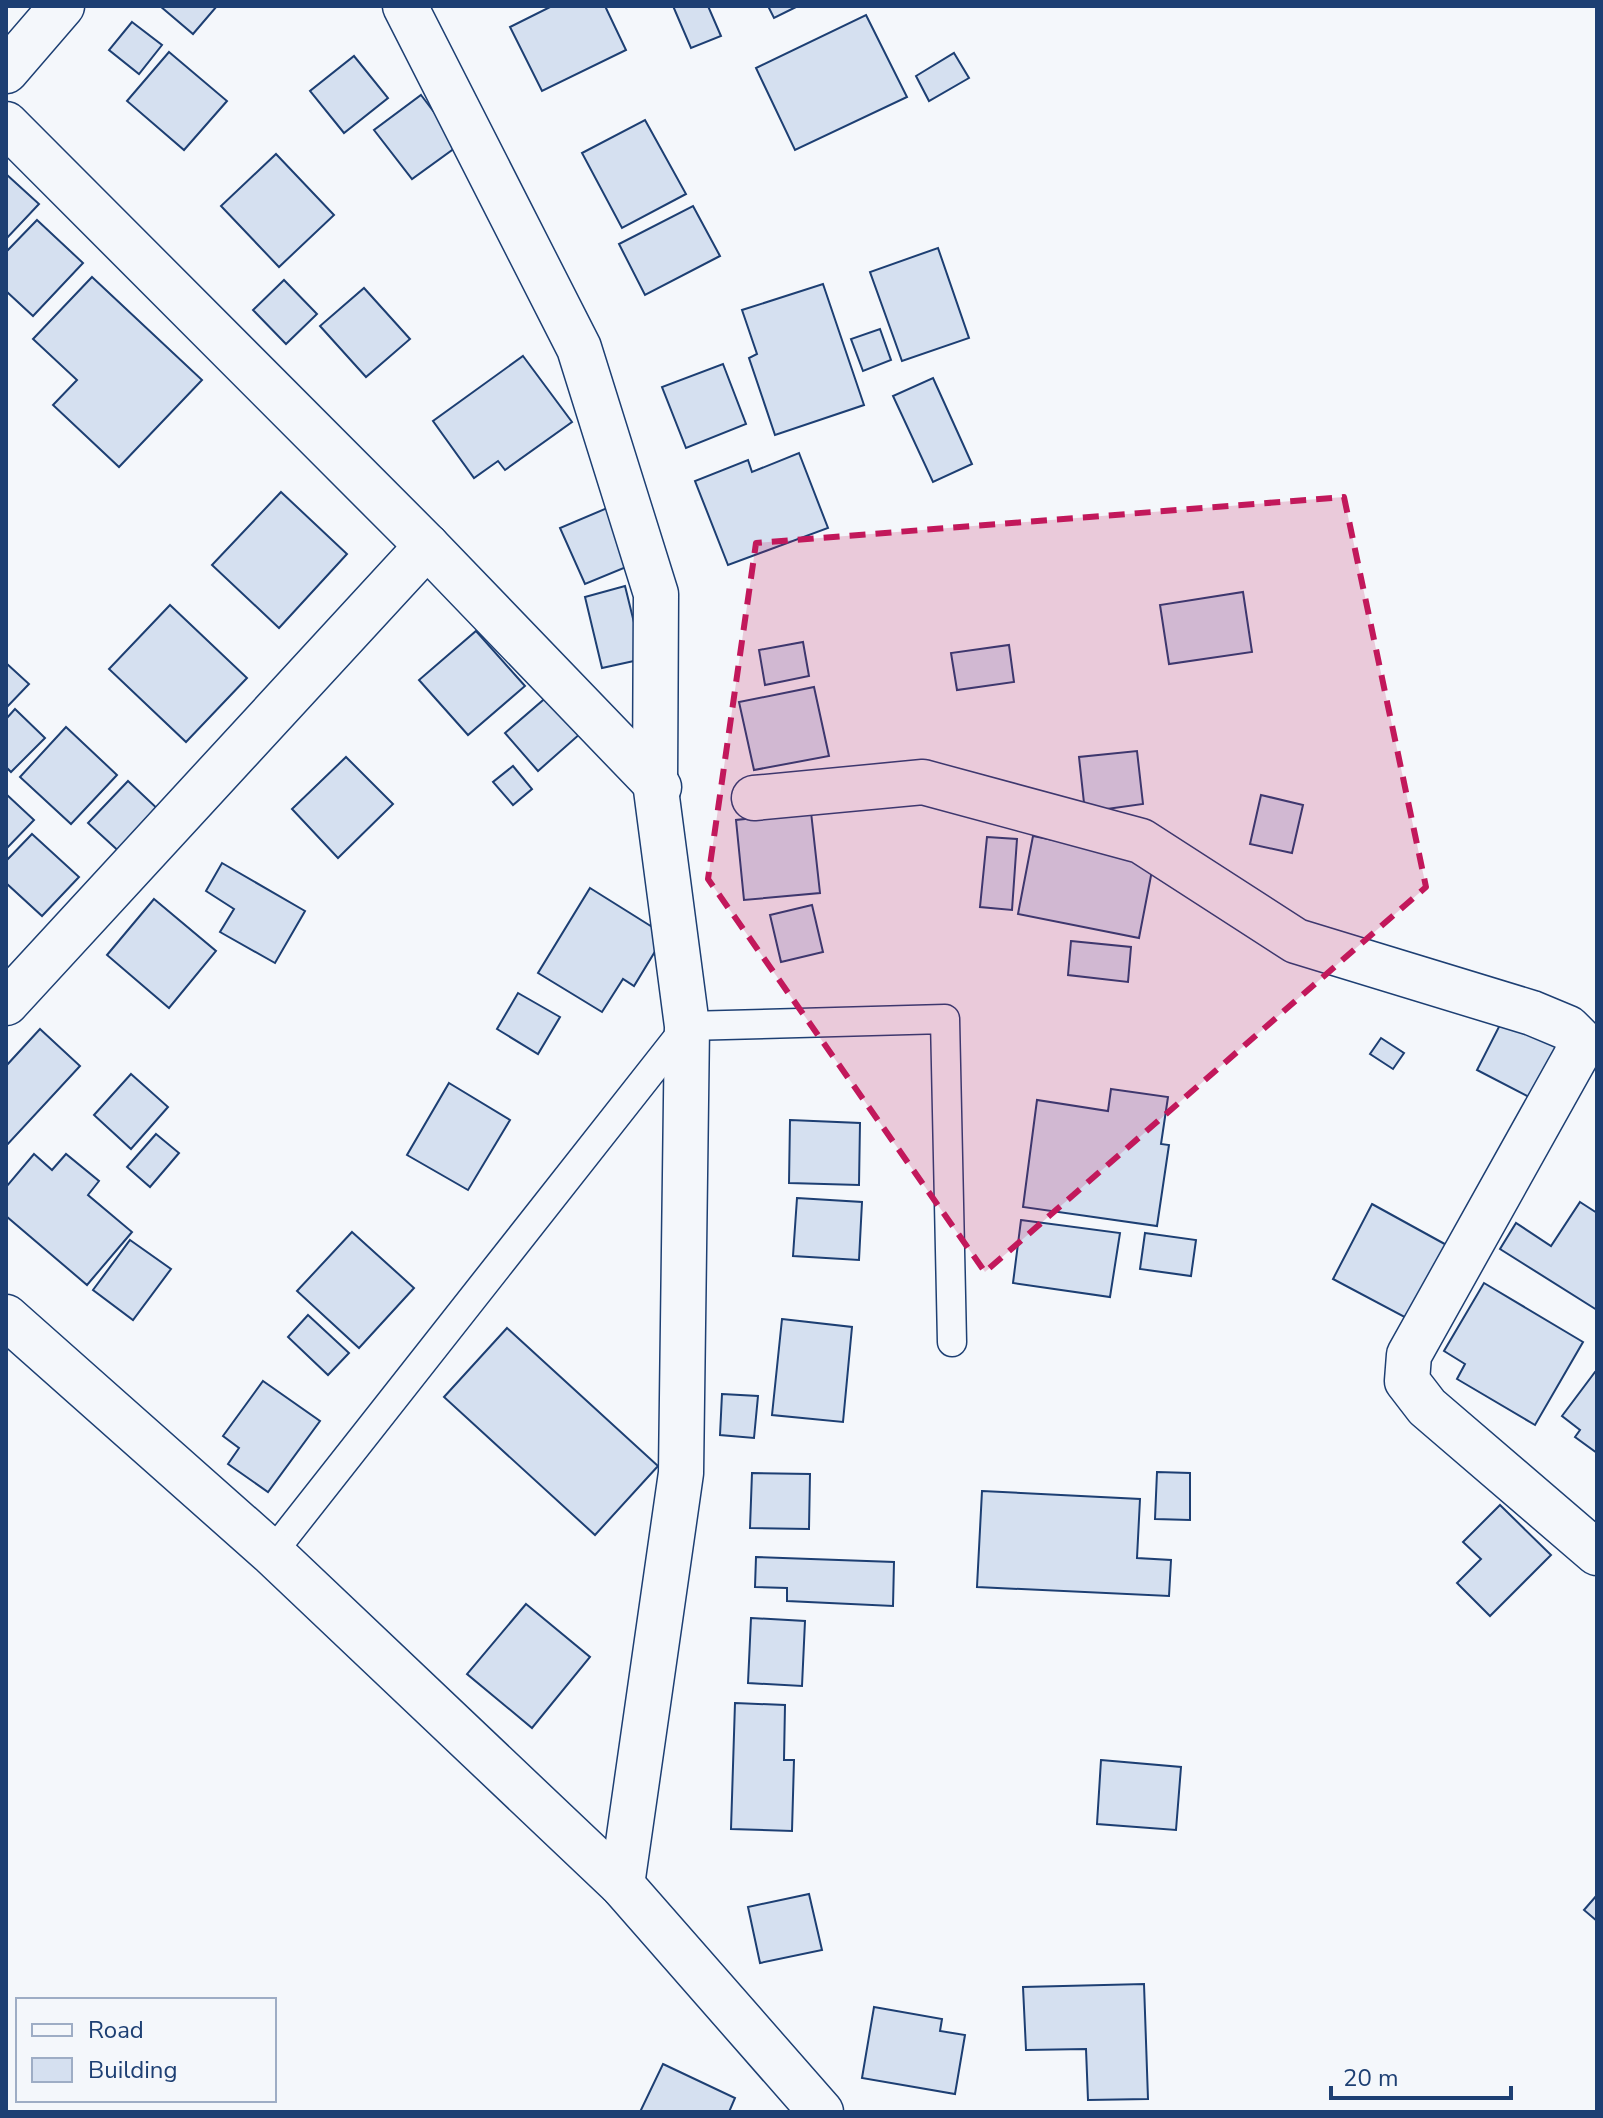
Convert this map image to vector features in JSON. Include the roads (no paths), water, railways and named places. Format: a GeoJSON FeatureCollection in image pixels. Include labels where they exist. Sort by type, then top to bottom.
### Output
{"type":"FeatureCollection","features":[{"type":"Feature","properties":{"kind":"street"},"geometry":{"type":"LineString","coordinates":[[6,71],[62,6]]}},
{"type":"Feature","properties":{"kind":"street"},"geometry":{"type":"LineString","coordinates":[[405,6],[579,348],[656,594],[657,785],[687,1026],[681,1473],[622,1885]]}},
{"type":"Feature","properties":{"kind":"street"},"geometry":{"type":"LineString","coordinates":[[6,124],[427,546],[657,785]]}},
{"type":"Feature","properties":{"kind":"street"},"geometry":{"type":"LineString","coordinates":[[6,1003],[427,546]]}},
{"type":"Feature","properties":{"kind":"street"},"geometry":{"type":"LineString","coordinates":[[754,798],[923,782],[1141,841],[1296,941],[1532,1013],[1568,1028],[1580,1040],[1576,1056],[1409,1355],[1407,1381],[1427,1407],[1597,1553]]}},
{"type":"Feature","properties":{"kind":"street"},"geometry":{"type":"LineString","coordinates":[[6,1317],[272,1553],[622,1885],[821,2112]]}},
{"type":"Feature","properties":{"kind":"lane"},"geometry":{"type":"LineString","coordinates":[[272,1553],[687,1026],[945,1019],[952,1342]]}}]}
